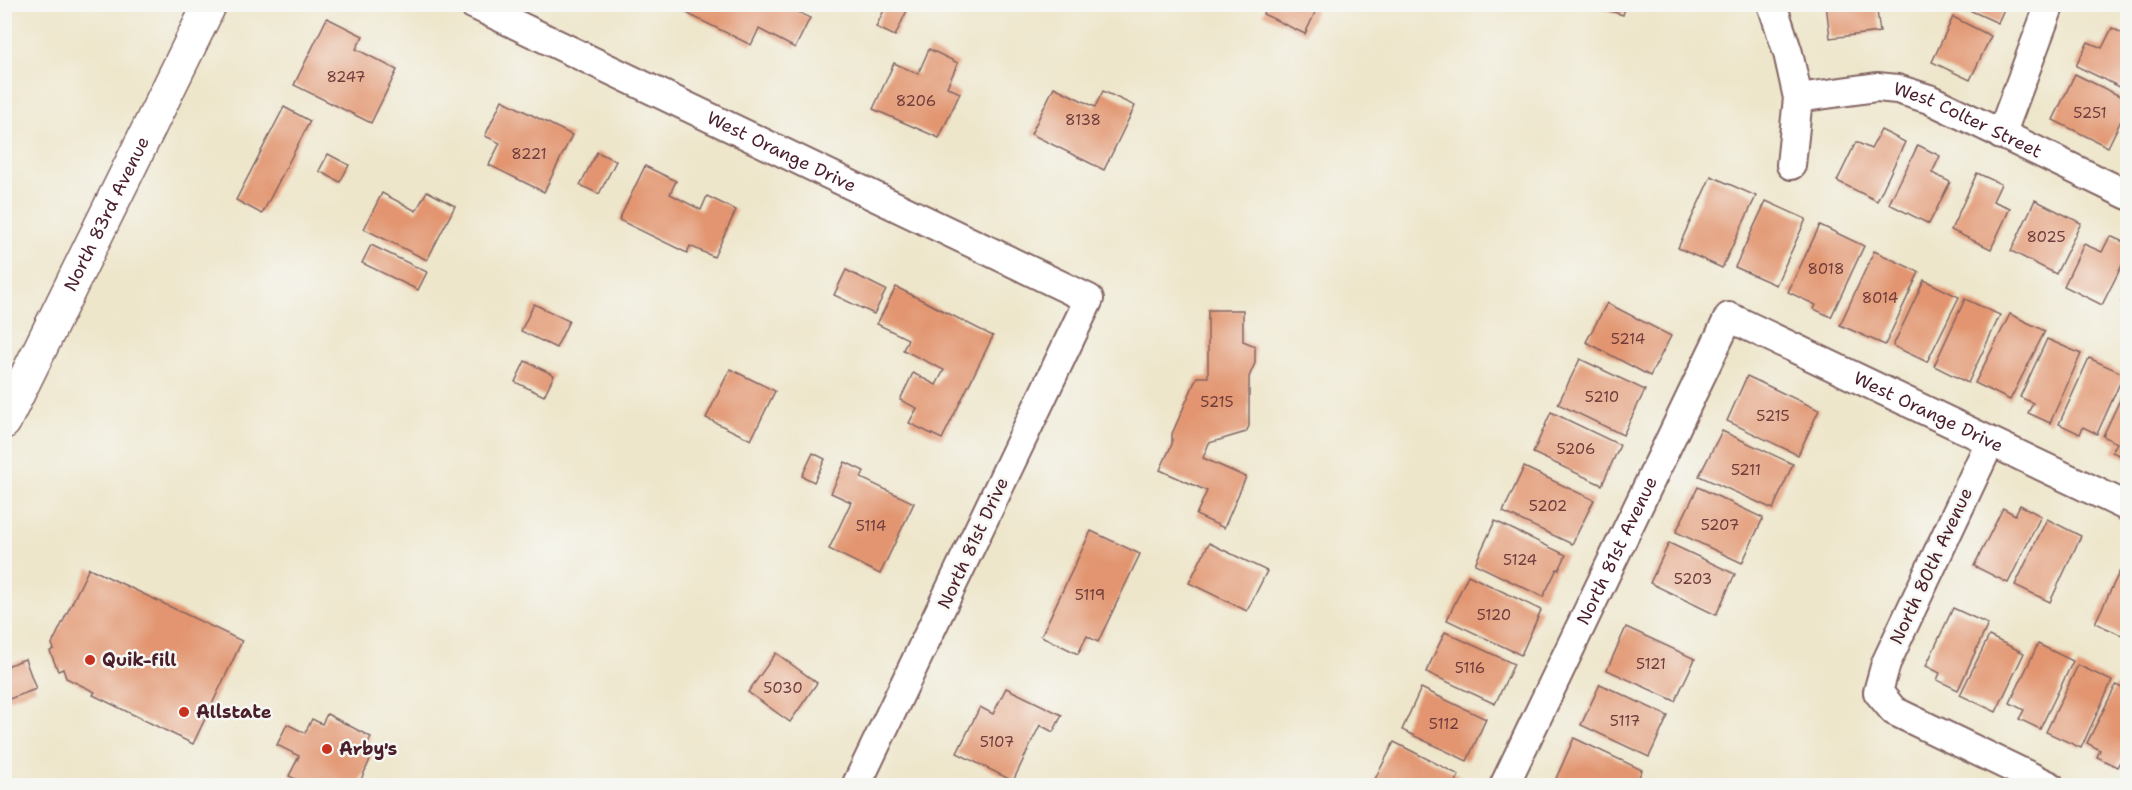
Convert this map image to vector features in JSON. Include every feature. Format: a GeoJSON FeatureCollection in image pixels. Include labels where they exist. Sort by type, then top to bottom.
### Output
{"type":"FeatureCollection","features":[{"type":"Feature","properties":{"kind":"main road","name":"North 83rd Avenue"},"geometry":{"type":"LineString","coordinates":[[4,422],[210,4]]}},
{"type":"Feature","properties":{"kind":"street","name":"West Orange Drive"},"geometry":{"type":"LineString","coordinates":[[473,4],[1089,299]]}},
{"type":"Feature","properties":{"kind":"street"},"geometry":{"type":"LineString","coordinates":[[1772,4],[1788,53],[1798,98],[1791,165]]}},
{"type":"Feature","properties":{"kind":"street"},"geometry":{"type":"LineString","coordinates":[[2001,135],[2050,4]]}},
{"type":"Feature","properties":{"kind":"street","name":"West Colter Street"},"geometry":{"type":"LineString","coordinates":[[1798,98],[1877,87],[1898,89],[1929,99],[2127,195]]}},
{"type":"Feature","properties":{"kind":"street","name":"North 81st Drive"},"geometry":{"type":"LineString","coordinates":[[856,786],[1089,299]]}},
{"type":"Feature","properties":{"kind":"street","name":"West Orange Drive"},"geometry":{"type":"LineString","coordinates":[[1729,317],[2127,507]]}},
{"type":"Feature","properties":{"kind":"street","name":"North 81st Avenue"},"geometry":{"type":"LineString","coordinates":[[1504,786],[1729,317]]}},
{"type":"Feature","properties":{"kind":"street","name":"North 80th Avenue"},"geometry":{"type":"LineString","coordinates":[[1990,442],[1886,663],[1878,692],[1894,711],[2050,786]]}},
{"type":"Feature","properties":{"kind":"building"},"geometry":{"type":"Polygon","coordinates":[[[690,4],[783,4],[810,18],[795,48],[759,29],[751,45],[686,13],[690,4]]]}},
{"type":"Feature","properties":{"kind":"building"},"geometry":{"type":"Polygon","coordinates":[[[887,4],[910,4],[895,36],[876,27],[887,4]]]}},
{"type":"Feature","properties":{"kind":"building"},"geometry":{"type":"Polygon","coordinates":[[[1268,4],[1319,4],[1305,34],[1263,14],[1268,4]]]}},
{"type":"Feature","properties":{"kind":"building"},"geometry":{"type":"Polygon","coordinates":[[[1588,4],[1626,4],[1623,15],[1588,4]]]}},
{"type":"Feature","properties":{"kind":"building"},"geometry":{"type":"Polygon","coordinates":[[[1826,4],[1876,4],[1880,32],[1830,38],[1826,4]]]}},
{"type":"Feature","properties":{"kind":"building"},"geometry":{"type":"Polygon","coordinates":[[[1956,4],[2006,4],[1998,23],[1956,4]]]}},
{"type":"Feature","properties":{"kind":"building"},"geometry":{"type":"Polygon","coordinates":[[[1953,17],[1991,36],[1970,80],[1932,62],[1953,17]]]}},
{"type":"Feature","properties":{"kind":"building"},"geometry":{"type":"Polygon","coordinates":[[[327,18],[363,36],[356,49],[397,70],[371,123],[294,85],[327,18]]]}},
{"type":"Feature","properties":{"kind":"building"},"geometry":{"type":"Polygon","coordinates":[[[2112,28],[2128,36],[2128,81],[2124,89],[2076,66],[2088,42],[2102,48],[2112,28]]]}},
{"type":"Feature","properties":{"kind":"building"},"geometry":{"type":"Polygon","coordinates":[[[929,49],[958,63],[947,87],[960,93],[939,138],[873,109],[894,63],[918,74],[929,49]]]}},
{"type":"Feature","properties":{"kind":"building"},"geometry":{"type":"Polygon","coordinates":[[[2075,74],[2128,100],[2128,106],[2108,147],[2053,120],[2075,74]]]}},
{"type":"Feature","properties":{"kind":"building"},"geometry":{"type":"Polygon","coordinates":[[[1054,87],[1095,107],[1103,91],[1135,106],[1104,170],[1031,134],[1054,87]]]}},
{"type":"Feature","properties":{"kind":"building"},"geometry":{"type":"Polygon","coordinates":[[[502,100],[572,135],[544,192],[489,165],[500,143],[485,136],[502,100]]]}},
{"type":"Feature","properties":{"kind":"building"},"geometry":{"type":"Polygon","coordinates":[[[284,107],[310,121],[262,214],[236,200],[284,107]]]}},
{"type":"Feature","properties":{"kind":"building"},"geometry":{"type":"Polygon","coordinates":[[[1881,130],[1905,142],[1877,201],[1837,181],[1856,142],[1871,149],[1881,130]]]}},
{"type":"Feature","properties":{"kind":"building"},"geometry":{"type":"Polygon","coordinates":[[[1918,145],[1940,156],[1932,173],[1950,182],[1929,224],[1889,204],[1918,145]]]}},
{"type":"Feature","properties":{"kind":"building"},"geometry":{"type":"Polygon","coordinates":[[[597,152],[616,161],[599,194],[580,185],[597,152]]]}},
{"type":"Feature","properties":{"kind":"building"},"geometry":{"type":"Polygon","coordinates":[[[328,154],[349,165],[340,182],[319,171],[328,154]]]}},
{"type":"Feature","properties":{"kind":"building"},"geometry":{"type":"Polygon","coordinates":[[[645,166],[676,181],[670,194],[701,210],[707,196],[736,210],[714,257],[690,246],[687,253],[619,220],[645,166]]]}},
{"type":"Feature","properties":{"kind":"building"},"geometry":{"type":"Polygon","coordinates":[[[1977,173],[2001,184],[1993,201],[2010,208],[1991,249],[1951,230],[1977,173]]]}},
{"type":"Feature","properties":{"kind":"building"},"geometry":{"type":"Polygon","coordinates":[[[1711,176],[1756,196],[1722,268],[1678,248],[1711,176]]]}},
{"type":"Feature","properties":{"kind":"building"},"geometry":{"type":"Polygon","coordinates":[[[427,191],[455,206],[427,260],[364,229],[382,193],[416,211],[427,191]]]}},
{"type":"Feature","properties":{"kind":"building"},"geometry":{"type":"Polygon","coordinates":[[[2035,200],[2081,223],[2056,274],[2011,251],[2035,200]]]}},
{"type":"Feature","properties":{"kind":"building"},"geometry":{"type":"Polygon","coordinates":[[[1766,201],[1806,219],[1776,285],[1735,267],[1766,201]]]}},
{"type":"Feature","properties":{"kind":"building"},"geometry":{"type":"Polygon","coordinates":[[[1820,225],[1864,246],[1831,317],[1814,309],[1816,305],[1788,292],[1820,225]]]}},
{"type":"Feature","properties":{"kind":"building"},"geometry":{"type":"Polygon","coordinates":[[[2110,236],[2128,244],[2128,253],[2102,305],[2064,286],[2084,244],[2102,252],[2110,236]]]}},
{"type":"Feature","properties":{"kind":"building"},"geometry":{"type":"Polygon","coordinates":[[[371,245],[427,272],[418,290],[362,263],[371,245]]]}},
{"type":"Feature","properties":{"kind":"building"},"geometry":{"type":"Polygon","coordinates":[[[1874,251],[1919,272],[1885,345],[1840,325],[1874,251]]]}},
{"type":"Feature","properties":{"kind":"building"},"geometry":{"type":"Polygon","coordinates":[[[846,270],[886,290],[874,314],[834,295],[846,270]]]}},
{"type":"Feature","properties":{"kind":"building"},"geometry":{"type":"Polygon","coordinates":[[[1924,280],[1959,297],[1927,362],[1893,346],[1924,280]]]}},
{"type":"Feature","properties":{"kind":"building"},"geometry":{"type":"Polygon","coordinates":[[[896,287],[993,336],[942,439],[909,423],[917,408],[900,400],[913,373],[936,385],[944,370],[903,350],[908,339],[877,324],[896,287]]]}},
{"type":"Feature","properties":{"kind":"building"},"geometry":{"type":"Polygon","coordinates":[[[2128,289],[2128,306],[2121,302],[2128,289]]]}},
{"type":"Feature","properties":{"kind":"building"},"geometry":{"type":"Polygon","coordinates":[[[1965,299],[2000,315],[1968,383],[1934,366],[1965,299]]]}},
{"type":"Feature","properties":{"kind":"building"},"geometry":{"type":"Polygon","coordinates":[[[1607,303],[1671,336],[1650,376],[1586,342],[1607,303]]]}},
{"type":"Feature","properties":{"kind":"building"},"geometry":{"type":"Polygon","coordinates":[[[534,304],[569,321],[556,348],[521,331],[534,304]]]}},
{"type":"Feature","properties":{"kind":"building"},"geometry":{"type":"Polygon","coordinates":[[[1208,310],[1243,310],[1243,341],[1255,346],[1255,363],[1249,377],[1249,426],[1246,432],[1209,443],[1203,458],[1246,477],[1224,528],[1196,515],[1207,491],[1160,470],[1172,444],[1172,434],[1197,377],[1208,377],[1208,310]]]}},
{"type":"Feature","properties":{"kind":"building"},"geometry":{"type":"Polygon","coordinates":[[[2010,314],[2045,331],[2010,400],[1975,383],[2010,314]]]}},
{"type":"Feature","properties":{"kind":"building"},"geometry":{"type":"Polygon","coordinates":[[[2047,339],[2081,354],[2050,423],[2028,413],[2033,403],[2020,397],[2047,339]]]}},
{"type":"Feature","properties":{"kind":"building"},"geometry":{"type":"Polygon","coordinates":[[[2089,358],[2124,374],[2097,434],[2083,427],[2080,434],[2059,424],[2089,358]]]}},
{"type":"Feature","properties":{"kind":"building"},"geometry":{"type":"Polygon","coordinates":[[[1580,359],[1645,390],[1623,435],[1558,404],[1580,359]]]}},
{"type":"Feature","properties":{"kind":"building"},"geometry":{"type":"Polygon","coordinates":[[[525,361],[554,375],[544,396],[515,382],[525,361]]]}},
{"type":"Feature","properties":{"kind":"building"},"geometry":{"type":"Polygon","coordinates":[[[730,369],[775,391],[751,440],[706,418],[730,369]]]}},
{"type":"Feature","properties":{"kind":"building"},"geometry":{"type":"Polygon","coordinates":[[[1747,376],[1819,410],[1798,455],[1727,421],[1747,376]]]}},
{"type":"Feature","properties":{"kind":"building"},"geometry":{"type":"Polygon","coordinates":[[[2128,383],[2128,459],[2112,452],[2117,443],[2103,436],[2128,383]]]}},
{"type":"Feature","properties":{"kind":"building"},"geometry":{"type":"Polygon","coordinates":[[[1551,412],[1620,445],[1602,485],[1533,453],[1551,412]]]}},
{"type":"Feature","properties":{"kind":"building"},"geometry":{"type":"Polygon","coordinates":[[[1722,431],[1793,464],[1773,509],[1699,476],[1722,431]]]}},
{"type":"Feature","properties":{"kind":"building"},"geometry":{"type":"Polygon","coordinates":[[[813,453],[825,459],[814,482],[802,476],[813,453]]]}},
{"type":"Feature","properties":{"kind":"building"},"geometry":{"type":"Polygon","coordinates":[[[845,462],[864,471],[861,478],[914,503],[880,574],[829,549],[851,502],[831,493],[845,462]]]}},
{"type":"Feature","properties":{"kind":"building"},"geometry":{"type":"Polygon","coordinates":[[[1524,467],[1594,500],[1572,544],[1503,512],[1524,467]]]}},
{"type":"Feature","properties":{"kind":"building"},"geometry":{"type":"Polygon","coordinates":[[[1698,487],[1763,518],[1742,563],[1676,532],[1698,487]]]}},
{"type":"Feature","properties":{"kind":"building"},"geometry":{"type":"Polygon","coordinates":[[[2020,505],[2041,516],[2008,583],[1974,566],[2003,508],[2015,515],[2020,505]]]}},
{"type":"Feature","properties":{"kind":"building"},"geometry":{"type":"Polygon","coordinates":[[[2047,519],[2081,536],[2050,602],[2015,585],[2047,519]]]}},
{"type":"Feature","properties":{"kind":"building"},"geometry":{"type":"Polygon","coordinates":[[[1495,521],[1566,555],[1543,597],[1475,564],[1495,521]]]}},
{"type":"Feature","properties":{"kind":"building"},"geometry":{"type":"Polygon","coordinates":[[[1091,531],[1140,554],[1098,642],[1087,636],[1078,654],[1041,636],[1091,531]]]}},
{"type":"Feature","properties":{"kind":"building"},"geometry":{"type":"Polygon","coordinates":[[[1209,543],[1267,571],[1247,611],[1189,583],[1209,543]]]}},
{"type":"Feature","properties":{"kind":"building"},"geometry":{"type":"Polygon","coordinates":[[[1669,543],[1735,574],[1716,615],[1650,583],[1669,543]]]}},
{"type":"Feature","properties":{"kind":"building"},"geometry":{"type":"Polygon","coordinates":[[[2128,554],[2128,638],[2095,623],[2128,554]]]}},
{"type":"Feature","properties":{"kind":"building"},"geometry":{"type":"Polygon","coordinates":[[[89,568],[242,641],[193,744],[93,695],[95,692],[66,678],[63,669],[58,671],[50,651],[54,649],[52,644],[89,568]]]}},
{"type":"Feature","properties":{"kind":"building"},"geometry":{"type":"Polygon","coordinates":[[[1468,575],[1541,610],[1521,655],[1447,620],[1468,575]]]}},
{"type":"Feature","properties":{"kind":"building"},"geometry":{"type":"Polygon","coordinates":[[[1953,608],[1988,624],[1958,690],[1937,680],[1940,673],[1926,666],[1953,608]]]}},
{"type":"Feature","properties":{"kind":"building"},"geometry":{"type":"Polygon","coordinates":[[[1626,627],[1695,659],[1675,701],[1607,670],[1626,627]]]}},
{"type":"Feature","properties":{"kind":"building"},"geometry":{"type":"Polygon","coordinates":[[[1445,632],[1514,664],[1495,704],[1426,672],[1445,632]]]}},
{"type":"Feature","properties":{"kind":"building"},"geometry":{"type":"Polygon","coordinates":[[[1989,636],[2024,653],[1996,712],[1960,695],[1989,636]]]}},
{"type":"Feature","properties":{"kind":"building"},"geometry":{"type":"Polygon","coordinates":[[[2038,644],[2073,661],[2040,729],[2019,719],[2024,710],[2010,703],[2038,644]]]}},
{"type":"Feature","properties":{"kind":"building"},"geometry":{"type":"Polygon","coordinates":[[[776,653],[817,683],[790,722],[748,692],[776,653]]]}},
{"type":"Feature","properties":{"kind":"building"},"geometry":{"type":"Polygon","coordinates":[[[25,659],[36,689],[4,701],[4,667],[25,659]]]}},
{"type":"Feature","properties":{"kind":"building"},"geometry":{"type":"Polygon","coordinates":[[[2078,665],[2112,681],[2081,748],[2046,732],[2078,665]]]}},
{"type":"Feature","properties":{"kind":"building"},"geometry":{"type":"Polygon","coordinates":[[[1600,684],[1668,716],[1649,757],[1581,725],[1600,684]]]}},
{"type":"Feature","properties":{"kind":"building"},"geometry":{"type":"Polygon","coordinates":[[[2116,685],[2128,691],[2128,747],[2117,767],[2097,757],[2100,750],[2087,743],[2116,685]]]}},
{"type":"Feature","properties":{"kind":"building"},"geometry":{"type":"Polygon","coordinates":[[[1006,688],[1062,715],[1053,732],[1040,725],[1013,781],[957,753],[980,707],[993,714],[1006,688]]]}},
{"type":"Feature","properties":{"kind":"building"},"geometry":{"type":"Polygon","coordinates":[[[1421,688],[1486,719],[1467,761],[1402,730],[1421,688]]]}},
{"type":"Feature","properties":{"kind":"building","name":"Arby's"},"geometry":{"type":"Polygon","coordinates":[[[327,714],[371,737],[366,748],[374,751],[358,786],[309,786],[289,776],[299,756],[277,745],[287,724],[305,733],[312,719],[322,724],[327,714]]]}},
{"type":"Feature","properties":{"kind":"building"},"geometry":{"type":"Polygon","coordinates":[[[1574,738],[1642,770],[1635,786],[1558,786],[1554,783],[1574,738]]]}},
{"type":"Feature","properties":{"kind":"building"},"geometry":{"type":"Polygon","coordinates":[[[1394,742],[1459,775],[1454,786],[1372,785],[1394,742]]]}},
{"type":"Feature","properties":{"kind":"place","name":"Quik-fill"},"geometry":{"type":"Point","coordinates":[90,660]}},
{"type":"Feature","properties":{"kind":"place","name":"Allstate"},"geometry":{"type":"Point","coordinates":[184,712]}},
{"type":"Feature","properties":{"kind":"place","name":"Arby's"},"geometry":{"type":"Point","coordinates":[327,749]}}]}
